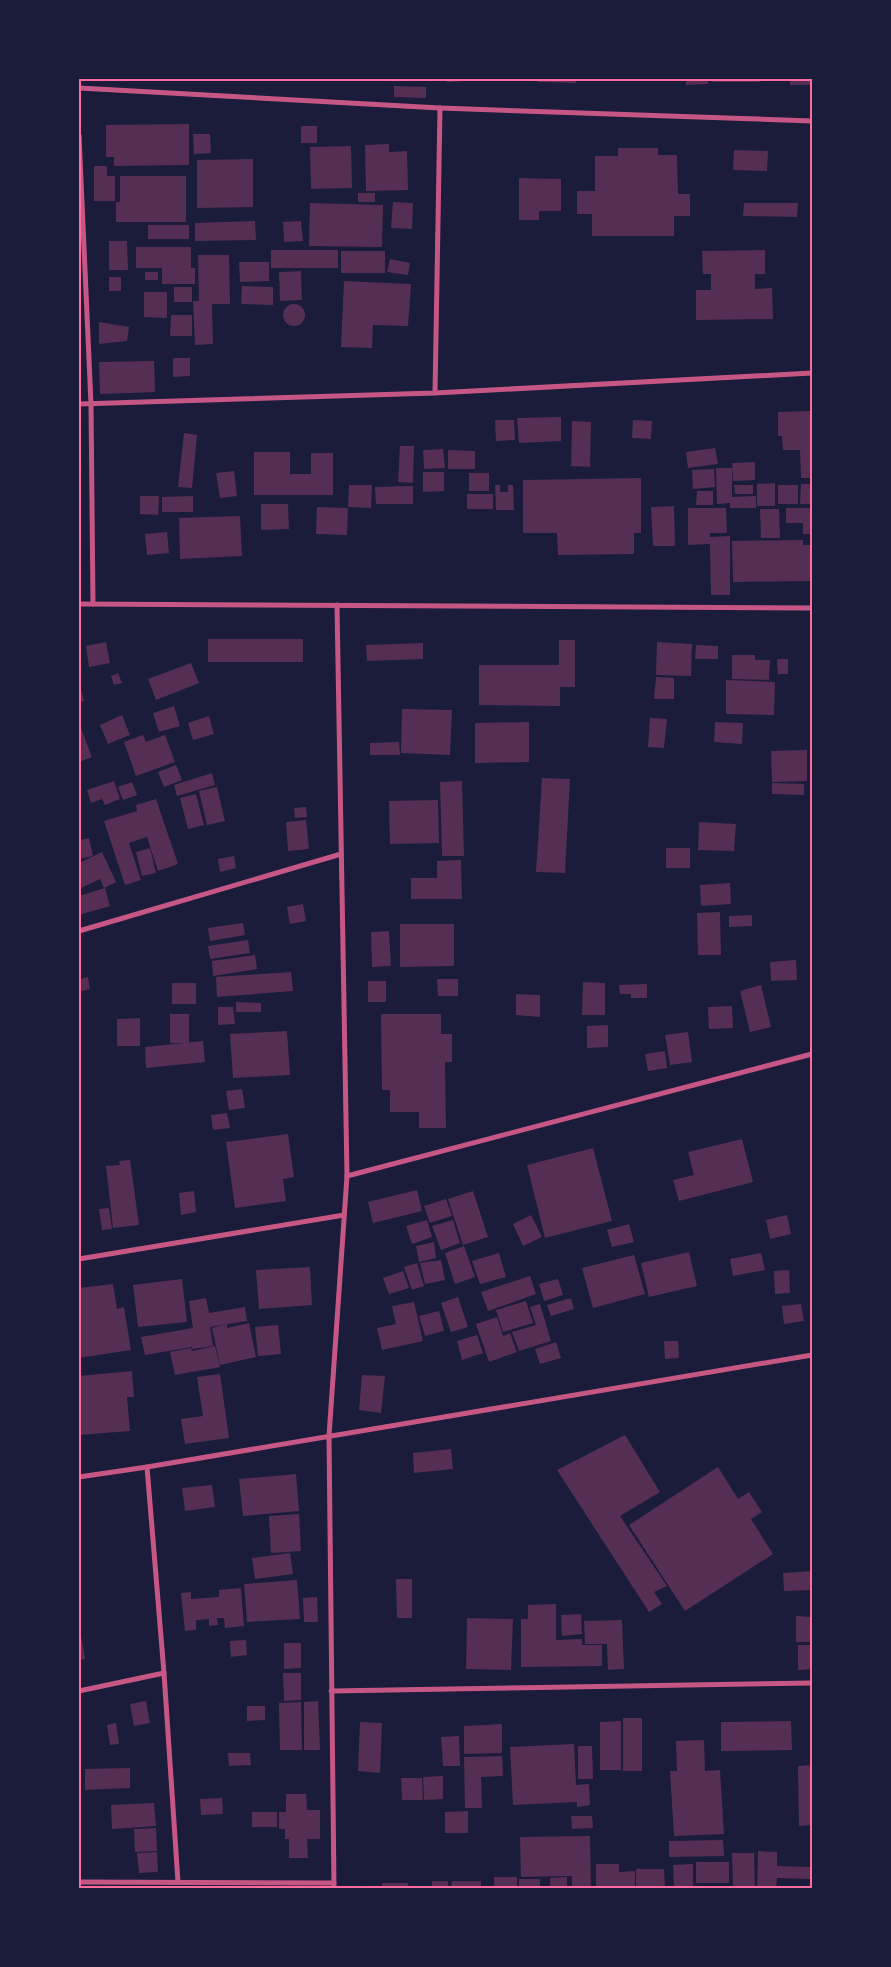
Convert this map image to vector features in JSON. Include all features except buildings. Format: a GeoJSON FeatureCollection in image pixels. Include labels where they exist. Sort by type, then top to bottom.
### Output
{"type":"FeatureCollection","features":[{"type":"Feature","properties":{"kind":"street"},"geometry":{"type":"LineString","coordinates":[[79,88],[440,108],[812,121]]}},
{"type":"Feature","properties":{"kind":"street"},"geometry":{"type":"LineString","coordinates":[[435,394],[440,108]]}},
{"type":"Feature","properties":{"kind":"street"},"geometry":{"type":"LineString","coordinates":[[79,135],[91,404],[93,604]]}},
{"type":"Feature","properties":{"kind":"street"},"geometry":{"type":"LineString","coordinates":[[79,404],[435,394],[812,372]]}},
{"type":"Feature","properties":{"kind":"street"},"geometry":{"type":"LineString","coordinates":[[79,604],[812,608]]}},
{"type":"Feature","properties":{"kind":"street"},"geometry":{"type":"LineString","coordinates":[[79,1882],[178,1882],[334,1886],[329,1436],[347,1176],[336,605]]}},
{"type":"Feature","properties":{"kind":"street"},"geometry":{"type":"LineString","coordinates":[[79,931],[342,854]]}},
{"type":"Feature","properties":{"kind":"street"},"geometry":{"type":"LineString","coordinates":[[347,1176],[812,1054]]}},
{"type":"Feature","properties":{"kind":"street"},"geometry":{"type":"LineString","coordinates":[[79,1259],[344,1215]]}},
{"type":"Feature","properties":{"kind":"street"},"geometry":{"type":"LineString","coordinates":[[79,1477],[812,1355]]}},
{"type":"Feature","properties":{"kind":"street"},"geometry":{"type":"LineString","coordinates":[[147,1467],[164,1673],[178,1882]]}},
{"type":"Feature","properties":{"kind":"street"},"geometry":{"type":"LineString","coordinates":[[79,1691],[164,1673]]}},
{"type":"Feature","properties":{"kind":"street"},"geometry":{"type":"LineString","coordinates":[[331,1690],[812,1683]]}}]}
